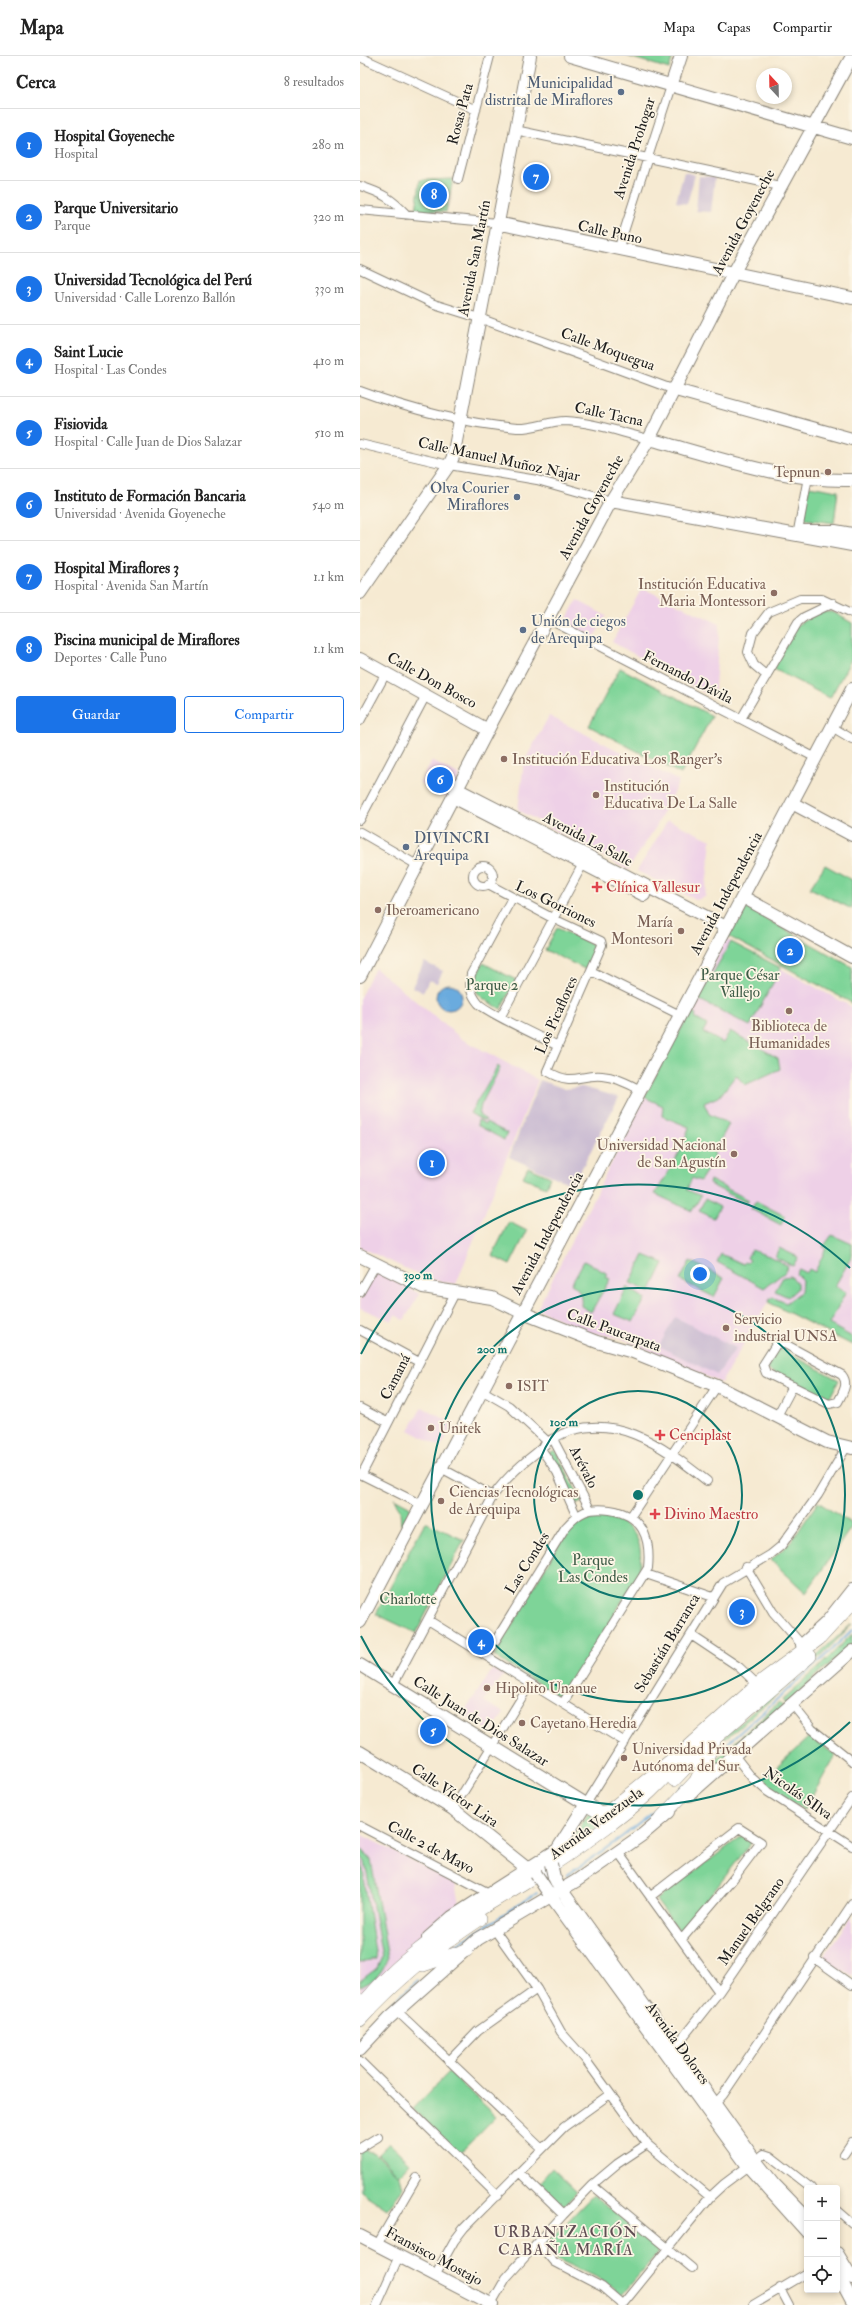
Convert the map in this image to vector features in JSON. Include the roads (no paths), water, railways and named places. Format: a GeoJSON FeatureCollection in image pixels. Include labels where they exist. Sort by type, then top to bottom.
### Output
{"type":"FeatureCollection","features":[{"type":"Feature","properties":{"kind":"main road","name":"Avenida San Martín"},"geometry":{"type":"LineString","coordinates":[[450,465],[461,420],[497,223],[530,56]]}},
{"type":"Feature","properties":{"kind":"main road"},"geometry":{"type":"LineString","coordinates":[[570,56],[852,138]]}},
{"type":"Feature","properties":{"kind":"main road","name":"Avenida Prohogar"},"geometry":{"type":"LineString","coordinates":[[671,86],[681,56]]}},
{"type":"Feature","properties":{"kind":"main road","name":"Avenida Goyeneche"},"geometry":{"type":"LineString","coordinates":[[360,976],[365,957],[455,793],[611,501],[649,439],[672,389],[780,186],[852,56]]}},
{"type":"Feature","properties":{"kind":"main road","name":"Calle Puno"},"geometry":{"type":"LineString","coordinates":[[497,223],[618,250],[852,298]]}},
{"type":"Feature","properties":{"kind":"main road","name":"Calle Moquegua"},"geometry":{"type":"LineString","coordinates":[[672,389],[852,439]]}},
{"type":"Feature","properties":{"kind":"main road","name":"Calle Tacna"},"geometry":{"type":"LineString","coordinates":[[649,439],[767,470],[832,481],[852,480]]}},
{"type":"Feature","properties":{"kind":"main road"},"geometry":{"type":"LineString","coordinates":[[360,593],[450,465]]}},
{"type":"Feature","properties":{"kind":"main road","name":"Calle Manuel Muñoz Najar"},"geometry":{"type":"LineString","coordinates":[[611,501],[852,545]]}},
{"type":"Feature","properties":{"kind":"main road"},"geometry":{"type":"LineString","coordinates":[[799,523],[852,534]]}},
{"type":"Feature","properties":{"kind":"main road"},"geometry":{"type":"LineString","coordinates":[[797,536],[803,531],[835,531]]}},
{"type":"Feature","properties":{"kind":"main road","name":"Calle Don Bosco"},"geometry":{"type":"LineString","coordinates":[[360,659],[488,730]]}},
{"type":"Feature","properties":{"kind":"main road","name":"Avenida Independencia"},"geometry":{"type":"LineString","coordinates":[[360,1622],[364,1605],[422,1505],[483,1391],[852,689]]}},
{"type":"Feature","properties":{"kind":"main road","name":"Avenida La Salle"},"geometry":{"type":"LineString","coordinates":[[455,793],[584,861],[724,931]]}},
{"type":"Feature","properties":{"kind":"main road"},"geometry":{"type":"LineString","coordinates":[[792,803],[852,835]]}},
{"type":"Feature","properties":{"kind":"main road"},"geometry":{"type":"LineString","coordinates":[[743,897],[852,957]]}},
{"type":"Feature","properties":{"kind":"main road","name":"Calle Paucarpata"},"geometry":{"type":"LineString","coordinates":[[360,1256],[423,1287],[492,1298],[523,1313],[597,1342],[632,1352],[717,1386],[827,1442],[849,1447]]}},
{"type":"Feature","properties":{"kind":"main road","name":"Avenida Venezuela"},"geometry":{"type":"LineString","coordinates":[[360,2020],[414,1968],[455,1935],[573,1862],[659,1797],[694,1757],[715,1738],[762,1689],[783,1664],[826,1623],[852,1590]]}},
{"type":"Feature","properties":{"kind":"main road","name":"Avenida Venezuela"},"geometry":{"type":"LineString","coordinates":[[783,1664],[794,1659],[820,1638],[852,1603]]}},
{"type":"Feature","properties":{"kind":"main road","name":"Avenida Venezuela"},"geometry":{"type":"LineString","coordinates":[[415,1952],[460,1921],[582,1846],[655,1789],[677,1764],[685,1750],[762,1689],[826,1644],[852,1616]]}},
{"type":"Feature","properties":{"kind":"main road"},"geometry":{"type":"LineString","coordinates":[[360,2049],[398,2011],[478,1939],[618,1852],[661,1818],[852,1651]]}},
{"type":"Feature","properties":{"kind":"main road","name":"Calle Juan de Dios Salazar"},"geometry":{"type":"LineString","coordinates":[[360,1665],[491,1747],[586,1804]]}},
{"type":"Feature","properties":{"kind":"main road"},"geometry":{"type":"LineString","coordinates":[[661,1818],[696,1781],[715,1738]]}},
{"type":"Feature","properties":{"kind":"main road"},"geometry":{"type":"LineString","coordinates":[[586,1804],[600,1812],[609,1811],[685,1750]]}},
{"type":"Feature","properties":{"kind":"main road","name":"Calle Víctor Lira"},"geometry":{"type":"LineString","coordinates":[[360,1752],[453,1809],[532,1872]]}},
{"type":"Feature","properties":{"kind":"main road","name":"Sebastián Barranca"},"geometry":{"type":"LineString","coordinates":[[532,1872],[557,1850],[586,1804]]}},
{"type":"Feature","properties":{"kind":"main road","name":"Avenida Dolores"},"geometry":{"type":"LineString","coordinates":[[555,1891],[552,1864],[557,1850]]}},
{"type":"Feature","properties":{"kind":"main road","name":"Avenida Venezuela"},"geometry":{"type":"LineString","coordinates":[[360,2007],[379,1986],[439,1927],[489,1893],[532,1872]]}},
{"type":"Feature","properties":{"kind":"main road","name":"Avenida Dolores"},"geometry":{"type":"LineString","coordinates":[[532,1872],[555,1891],[751,2162],[804,2228]]}},
{"type":"Feature","properties":{"kind":"main road"},"geometry":{"type":"LineString","coordinates":[[414,1968],[467,1950]]}},
{"type":"Feature","properties":{"kind":"main road"},"geometry":{"type":"LineString","coordinates":[[360,2001],[379,1986]]}},
{"type":"Feature","properties":{"kind":"main road","name":"Avenida Dolores"},"geometry":{"type":"LineString","coordinates":[[751,2162],[804,2215]]}},
{"type":"Feature","properties":{"kind":"main road","name":"Fransisco Mostajo"},"geometry":{"type":"LineString","coordinates":[[360,2236],[492,2304]]}},
{"type":"Feature","properties":{"kind":"main road"},"geometry":{"type":"LineString","coordinates":[[839,2257],[852,2278]]}},
{"type":"Feature","properties":{"kind":"main road"},"geometry":{"type":"LineString","coordinates":[[840,2279],[852,2301]]}},
{"type":"Feature","properties":{"kind":"street","name":"Rosas Pata"},"geometry":{"type":"LineString","coordinates":[[458,179],[490,56]]}},
{"type":"Feature","properties":{"kind":"street"},"geometry":{"type":"LineString","coordinates":[[360,57],[476,110]]}},
{"type":"Feature","properties":{"kind":"street","name":"Avenida Prohogar"},"geometry":{"type":"LineString","coordinates":[[618,250],[671,86]]}},
{"type":"Feature","properties":{"kind":"street"},"geometry":{"type":"LineString","coordinates":[[516,130],[780,186]]}},
{"type":"Feature","properties":{"kind":"street"},"geometry":{"type":"LineString","coordinates":[[360,186],[382,193],[392,199],[407,214]]}},
{"type":"Feature","properties":{"kind":"street","name":"Calle Puno"},"geometry":{"type":"LineString","coordinates":[[360,210],[497,223]]}},
{"type":"Feature","properties":{"kind":"street","name":"Calle Moquegua"},"geometry":{"type":"LineString","coordinates":[[360,268],[434,304],[479,318],[672,389]]}},
{"type":"Feature","properties":{"kind":"street","name":"Calle Tacna"},"geometry":{"type":"LineString","coordinates":[[360,392],[401,407],[461,420],[519,428],[555,422],[580,422],[649,439]]}},
{"type":"Feature","properties":{"kind":"street","name":"Calle Manuel Muñoz Najar"},"geometry":{"type":"LineString","coordinates":[[360,444],[450,465],[537,480],[611,501]]}},
{"type":"Feature","properties":{"kind":"street"},"geometry":{"type":"LineString","coordinates":[[797,536],[808,477]]}},
{"type":"Feature","properties":{"kind":"street"},"geometry":{"type":"LineString","coordinates":[[767,676],[754,665],[748,652],[753,633],[761,620],[769,612],[800,599],[822,599],[852,613]]}},
{"type":"Feature","properties":{"kind":"street"},"geometry":{"type":"LineString","coordinates":[[741,719],[798,622],[804,617],[833,603]]}},
{"type":"Feature","properties":{"kind":"street","name":"Fernando Dávila"},"geometry":{"type":"LineString","coordinates":[[548,619],[816,758]]}},
{"type":"Feature","properties":{"kind":"street"},"geometry":{"type":"LineString","coordinates":[[360,721],[386,673]]}},
{"type":"Feature","properties":{"kind":"street"},"geometry":{"type":"LineString","coordinates":[[360,820],[426,695]]}},
{"type":"Feature","properties":{"kind":"street"},"geometry":{"type":"LineString","coordinates":[[832,727],[852,739]]}},
{"type":"Feature","properties":{"kind":"street"},"geometry":{"type":"LineString","coordinates":[[360,832],[416,865]]}},
{"type":"Feature","properties":{"kind":"street"},"geometry":{"type":"LineString","coordinates":[[501,1016],[584,861]]}},
{"type":"Feature","properties":{"kind":"street","name":"Los Gorriones"},"geometry":{"type":"LineString","coordinates":[[488,884],[512,898],[601,941],[602,948],[591,971]]}},
{"type":"Feature","properties":{"kind":"street"},"geometry":{"type":"LineString","coordinates":[[512,898],[471,974],[469,984],[471,992],[478,1004],[558,1046]]}},
{"type":"Feature","properties":{"kind":"street"},"geometry":{"type":"LineString","coordinates":[[591,971],[680,1015]]}},
{"type":"Feature","properties":{"kind":"street","name":"Los Picaflores"},"geometry":{"type":"LineString","coordinates":[[591,971],[547,1071],[558,1077],[566,1079],[579,1080],[601,1076],[616,1079],[640,1090]]}},
{"type":"Feature","properties":{"kind":"street"},"geometry":{"type":"LineString","coordinates":[[360,1292],[376,1264]]}},
{"type":"Feature","properties":{"kind":"street","name":"Camaná"},"geometry":{"type":"LineString","coordinates":[[361,1474],[455,1293]]}},
{"type":"Feature","properties":{"kind":"street"},"geometry":{"type":"LineString","coordinates":[[360,1330],[419,1362]]}},
{"type":"Feature","properties":{"kind":"street"},"geometry":{"type":"LineString","coordinates":[[777,1343],[785,1344],[842,1375],[846,1384],[838,1402],[834,1404],[830,1404],[793,1386],[768,1374],[764,1370],[763,1365],[777,1343]]}},
{"type":"Feature","properties":{"kind":"street"},"geometry":{"type":"LineString","coordinates":[[631,1516],[717,1386]]}},
{"type":"Feature","properties":{"kind":"street"},"geometry":{"type":"LineString","coordinates":[[777,1416],[793,1386]]}},
{"type":"Feature","properties":{"kind":"street","name":"Arévalo"},"geometry":{"type":"LineString","coordinates":[[483,1391],[509,1406],[551,1440],[590,1509]]}},
{"type":"Feature","properties":{"kind":"street"},"geometry":{"type":"LineString","coordinates":[[360,1408],[387,1422]]}},
{"type":"Feature","properties":{"kind":"street"},"geometry":{"type":"LineString","coordinates":[[393,1685],[493,1496],[510,1474],[551,1440],[584,1429],[617,1429],[646,1438],[673,1454],[707,1481]]}},
{"type":"Feature","properties":{"kind":"street","name":"Sebastián Barranca"},"geometry":{"type":"LineString","coordinates":[[586,1804],[713,1598],[724,1583],[746,1568],[770,1555],[789,1536],[849,1447]]}},
{"type":"Feature","properties":{"kind":"street","name":"Arévalo"},"geometry":{"type":"LineString","coordinates":[[541,1449],[557,1472],[576,1516]]}},
{"type":"Feature","properties":{"kind":"street"},"geometry":{"type":"LineString","coordinates":[[441,1468],[493,1496]]}},
{"type":"Feature","properties":{"kind":"street"},"geometry":{"type":"LineString","coordinates":[[361,1474],[422,1505]]}},
{"type":"Feature","properties":{"kind":"street"},"geometry":{"type":"LineString","coordinates":[[563,1703],[646,1574],[649,1552],[648,1543],[643,1531],[631,1516],[619,1512],[595,1508],[590,1509]]}},
{"type":"Feature","properties":{"kind":"street","name":"Las Condes"},"geometry":{"type":"LineString","coordinates":[[486,1656],[565,1528],[576,1516],[590,1509]]}},
{"type":"Feature","properties":{"kind":"street"},"geometry":{"type":"LineString","coordinates":[[746,1568],[774,1612],[802,1645]]}},
{"type":"Feature","properties":{"kind":"street"},"geometry":{"type":"LineString","coordinates":[[646,1574],[713,1598]]}},
{"type":"Feature","properties":{"kind":"street"},"geometry":{"type":"LineString","coordinates":[[428,1620],[625,1742]]}},
{"type":"Feature","properties":{"kind":"street"},"geometry":{"type":"LineString","coordinates":[[690,1635],[739,1667],[762,1689]]}},
{"type":"Feature","properties":{"kind":"street"},"geometry":{"type":"LineString","coordinates":[[453,1809],[530,1684]]}},
{"type":"Feature","properties":{"kind":"street"},"geometry":{"type":"LineString","coordinates":[[792,1704],[812,1729],[852,1762]]}},
{"type":"Feature","properties":{"kind":"street","name":"Nicolás SIlva"},"geometry":{"type":"LineString","coordinates":[[734,1755],[752,1778],[768,1792],[852,1846]]}},
{"type":"Feature","properties":{"kind":"street","name":"Manuel Belgrano"},"geometry":{"type":"LineString","coordinates":[[671,2052],[719,1992],[852,1798]]}},
{"type":"Feature","properties":{"kind":"street","name":"Calle 2 de Mayo"},"geometry":{"type":"LineString","coordinates":[[360,1826],[489,1893]]}},
{"type":"Feature","properties":{"kind":"street"},"geometry":{"type":"LineString","coordinates":[[651,1896],[739,1828],[761,1842],[733,1879],[682,1939]]}},
{"type":"Feature","properties":{"kind":"street"},"geometry":{"type":"LineString","coordinates":[[618,1852],[719,1992]]}},
{"type":"Feature","properties":{"kind":"street"},"geometry":{"type":"LineString","coordinates":[[712,2107],[852,1904]]}},
{"type":"Feature","properties":{"kind":"street"},"geometry":{"type":"LineString","coordinates":[[494,1929],[537,1989],[561,2032],[585,2059],[647,2144],[710,2197]]}},
{"type":"Feature","properties":{"kind":"street"},"geometry":{"type":"LineString","coordinates":[[814,1958],[852,1985]]}},
{"type":"Feature","properties":{"kind":"street"},"geometry":{"type":"LineString","coordinates":[[449,2061],[478,2031],[537,1989]]}},
{"type":"Feature","properties":{"kind":"street"},"geometry":{"type":"LineString","coordinates":[[398,2011],[542,2149]]}},
{"type":"Feature","properties":{"kind":"street"},"geometry":{"type":"LineString","coordinates":[[360,2061],[498,2196]]}},
{"type":"Feature","properties":{"kind":"street"},"geometry":{"type":"LineString","coordinates":[[435,2275],[459,2235],[542,2149],[564,2128],[610,2094]]}},
{"type":"Feature","properties":{"kind":"street"},"geometry":{"type":"LineString","coordinates":[[360,2148],[378,2137]]}},
{"type":"Feature","properties":{"kind":"street"},"geometry":{"type":"LineString","coordinates":[[844,2154],[852,2142]]}},
{"type":"Feature","properties":{"kind":"street"},"geometry":{"type":"LineString","coordinates":[[492,2304],[506,2278],[562,2215],[592,2185],[617,2164],[647,2144]]}},
{"type":"Feature","properties":{"kind":"street"},"geometry":{"type":"LineString","coordinates":[[538,2243],[554,2262],[602,2287],[622,2305],[710,2197],[751,2162],[764,2154],[770,2156],[807,2185]]}},
{"type":"Feature","properties":{"kind":"street"},"geometry":{"type":"LineString","coordinates":[[520,2173],[562,2215]]}},
{"type":"Feature","properties":{"kind":"street"},"geometry":{"type":"LineString","coordinates":[[377,2244],[416,2178]]}},
{"type":"Feature","properties":{"kind":"street"},"geometry":{"type":"LineString","coordinates":[[592,2185],[692,2268]]}},
{"type":"Feature","properties":{"kind":"street"},"geometry":{"type":"LineString","coordinates":[[840,2213],[852,2223]]}},
{"type":"Feature","properties":{"kind":"street"},"geometry":{"type":"LineString","coordinates":[[377,2305],[399,2256]]}},
{"type":"Feature","properties":{"kind":"street"},"geometry":{"type":"LineString","coordinates":[[753,2305],[804,2275]]}},
{"type":"Feature","properties":{"kind":"street"},"geometry":{"type":"LineString","coordinates":[[780,2288],[789,2305]]}},
{"type":"Feature","properties":{"kind":"water"},"geometry":{"type":"Polygon","coordinates":[[[449,984],[458,988],[462,997],[458,1006],[449,1010],[440,1006],[436,997],[440,988],[449,984]]]}},
{"type":"Feature","properties":{"kind":"waterway"},"geometry":{"type":"LineString","coordinates":[[718,1752],[852,1630]]}},
{"type":"Feature","properties":{"kind":"waterway"},"geometry":{"type":"LineString","coordinates":[[567,1875],[628,1833],[657,1810],[684,1785]]}},
{"type":"Feature","properties":{"kind":"waterway"},"geometry":{"type":"LineString","coordinates":[[452,1948],[537,1893]]}},
{"type":"Feature","properties":{"kind":"waterway"},"geometry":{"type":"LineString","coordinates":[[360,2038],[386,2009],[418,1980]]}},
{"type":"Feature","properties":{"kind":"place","name":"Municipalidad distrital de Miraflores"},"geometry":{"type":"Point","coordinates":[621,92]}},
{"type":"Feature","properties":{"kind":"place","name":"Hospital Miraflores 3"},"geometry":{"type":"Point","coordinates":[536,177]}},
{"type":"Feature","properties":{"kind":"place","name":"Piscina municipal de Miraflores"},"geometry":{"type":"Point","coordinates":[434,195]}},
{"type":"Feature","properties":{"kind":"place","name":"Tepnun"},"geometry":{"type":"Point","coordinates":[828,472]}},
{"type":"Feature","properties":{"kind":"place","name":"Olva Courier Miraflores"},"geometry":{"type":"Point","coordinates":[517,497]}},
{"type":"Feature","properties":{"kind":"place","name":"Institución Educativa Maria Montessori"},"geometry":{"type":"Point","coordinates":[774,593]}},
{"type":"Feature","properties":{"kind":"place","name":"Unión de ciegos de Arequipa"},"geometry":{"type":"Point","coordinates":[523,630]}},
{"type":"Feature","properties":{"kind":"place","name":"Institución Educativa Los Ranger's"},"geometry":{"type":"Point","coordinates":[504,759]}},
{"type":"Feature","properties":{"kind":"place","name":"Instituto de Formación Bancaria"},"geometry":{"type":"Point","coordinates":[440,780]}},
{"type":"Feature","properties":{"kind":"place","name":"Institución Educativa De La Salle"},"geometry":{"type":"Point","coordinates":[596,795]}},
{"type":"Feature","properties":{"kind":"place","name":"DIVINCRI Arequipa"},"geometry":{"type":"Point","coordinates":[406,847]}},
{"type":"Feature","properties":{"kind":"place","name":"Clínica Vallesur"},"geometry":{"type":"Point","coordinates":[597,887]}},
{"type":"Feature","properties":{"kind":"place","name":"Iberoamericano"},"geometry":{"type":"Point","coordinates":[378,910]}},
{"type":"Feature","properties":{"kind":"place","name":"María Montesori"},"geometry":{"type":"Point","coordinates":[681,931]}},
{"type":"Feature","properties":{"kind":"place","name":"Parque Universitario"},"geometry":{"type":"Point","coordinates":[790,951]}},
{"type":"Feature","properties":{"kind":"place","name":"Biblioteca de Humanidades"},"geometry":{"type":"Point","coordinates":[789,1011]}},
{"type":"Feature","properties":{"kind":"place","name":"Universidad Nacional de San Agustín"},"geometry":{"type":"Point","coordinates":[734,1154]}},
{"type":"Feature","properties":{"kind":"place","name":"Hospital Goyeneche"},"geometry":{"type":"Point","coordinates":[432,1163]}},
{"type":"Feature","properties":{"kind":"place","name":"Servicio industrial UNSA"},"geometry":{"type":"Point","coordinates":[726,1328]}},
{"type":"Feature","properties":{"kind":"place","name":"ISIT"},"geometry":{"type":"Point","coordinates":[509,1386]}},
{"type":"Feature","properties":{"kind":"place","name":"Unitek"},"geometry":{"type":"Point","coordinates":[431,1428]}},
{"type":"Feature","properties":{"kind":"place","name":"Cenciplast"},"geometry":{"type":"Point","coordinates":[660,1435]}},
{"type":"Feature","properties":{"kind":"place","name":"Ciencias Tecnológicas de Arequipa"},"geometry":{"type":"Point","coordinates":[441,1501]}},
{"type":"Feature","properties":{"kind":"place","name":"Divino Maestro"},"geometry":{"type":"Point","coordinates":[655,1514]}},
{"type":"Feature","properties":{"kind":"place","name":"Universidad Tecnológica del Perú"},"geometry":{"type":"Point","coordinates":[742,1612]}},
{"type":"Feature","properties":{"kind":"place","name":"Saint Lucie"},"geometry":{"type":"Point","coordinates":[481,1642]}},
{"type":"Feature","properties":{"kind":"place","name":"Hipolito Unanue"},"geometry":{"type":"Point","coordinates":[487,1688]}},
{"type":"Feature","properties":{"kind":"place","name":"Cayetano Heredia"},"geometry":{"type":"Point","coordinates":[522,1723]}},
{"type":"Feature","properties":{"kind":"place","name":"Fisiovida"},"geometry":{"type":"Point","coordinates":[433,1731]}},
{"type":"Feature","properties":{"kind":"place","name":"Universidad Privada Autónoma del Sur"},"geometry":{"type":"Point","coordinates":[624,1758]}},
{"type":"Feature","properties":{"kind":"district","name":"URBANIZACIÓN CABAÑA MARÍA"},"geometry":{"type":"Point","coordinates":[566,2240]}},
{"type":"Feature","properties":{"kind":"park label","name":"Parque César Vallejo"},"geometry":{"type":"Point","coordinates":[740,984]}},
{"type":"Feature","properties":{"kind":"park label","name":"Parque 2"},"geometry":{"type":"Point","coordinates":[492,985]}},
{"type":"Feature","properties":{"kind":"park label","name":"Parque Las Condes"},"geometry":{"type":"Point","coordinates":[593,1568]}},
{"type":"Feature","properties":{"kind":"park label","name":"Charlotte"},"geometry":{"type":"Point","coordinates":[408,1599]}}]}
